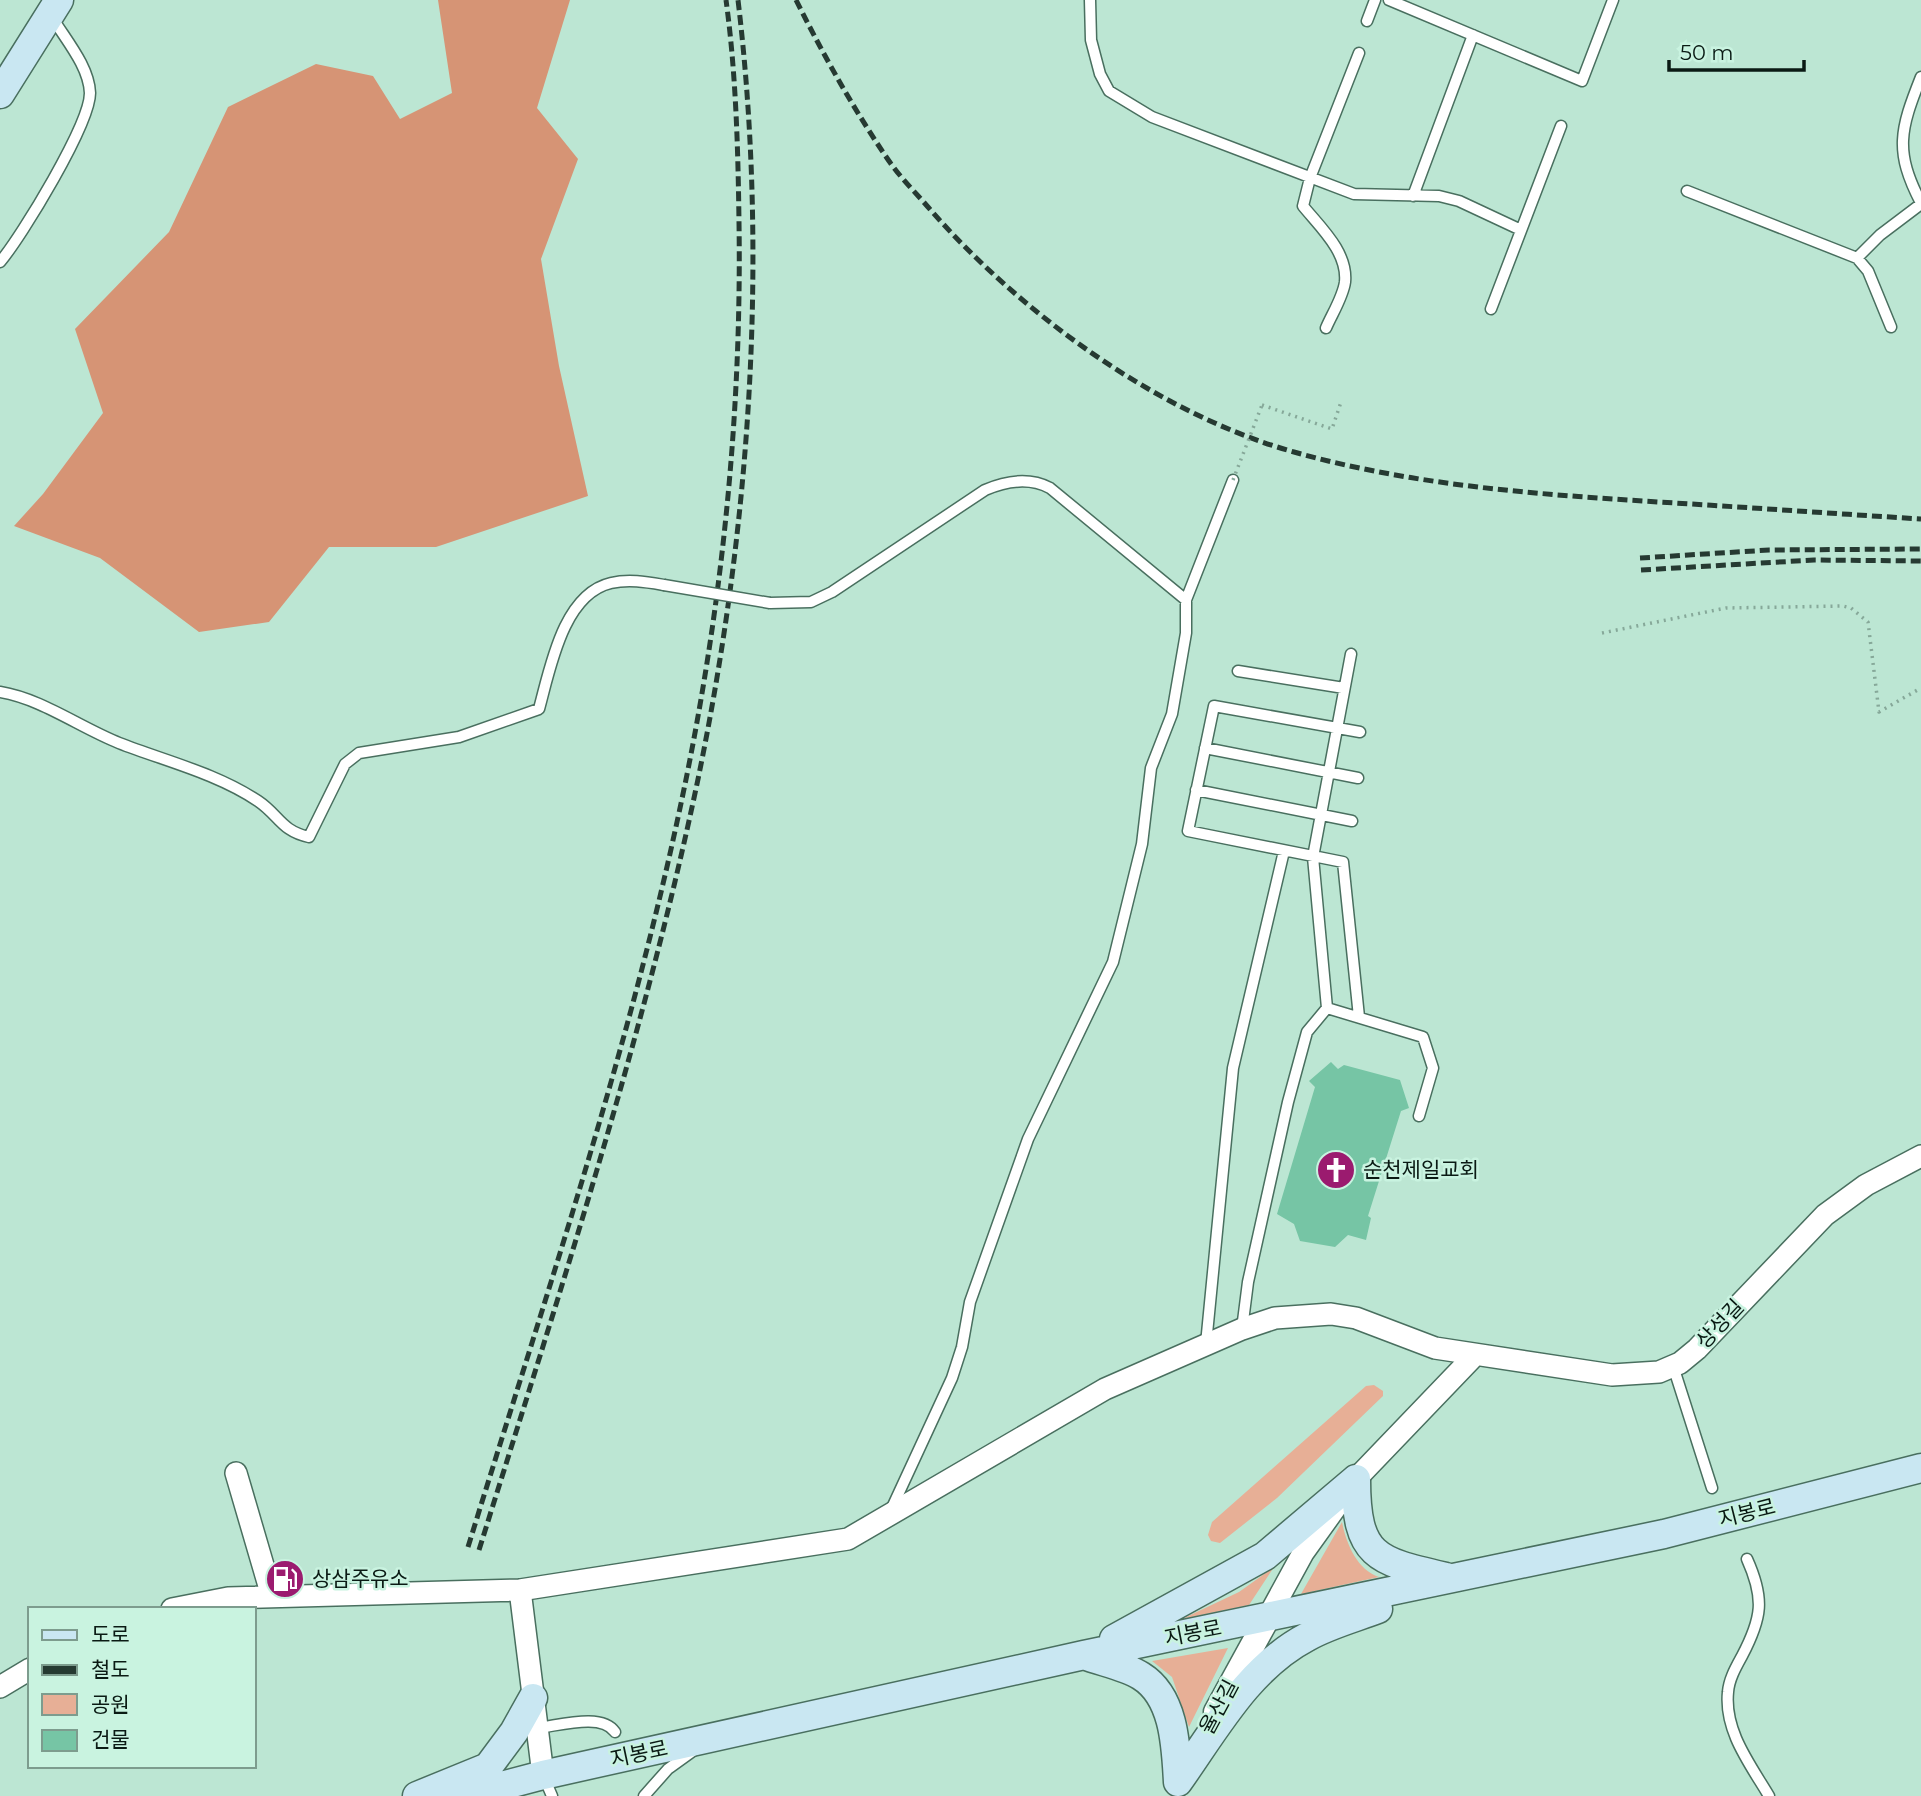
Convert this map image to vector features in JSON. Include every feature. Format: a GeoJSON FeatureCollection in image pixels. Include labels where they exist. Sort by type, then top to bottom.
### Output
{"type":"FeatureCollection","features":[{"type":"Feature","properties":{"kind":"main road"},"geometry":{"type":"LineString","coordinates":[[0,94],[55,7]]}},
{"type":"Feature","properties":{"kind":"main road","name":"지봉로"},"geometry":{"type":"LineString","coordinates":[[464,1796],[548,1786],[707,1740],[1084,1655],[1267,1619],[1664,1534],[1921,1468]]}},
{"type":"Feature","properties":{"kind":"main road"},"geometry":{"type":"LineString","coordinates":[[1356,1479],[1356,1516],[1360,1531],[1382,1560],[1455,1579]]}},
{"type":"Feature","properties":{"kind":"main road"},"geometry":{"type":"LineString","coordinates":[[1084,1655],[1194,1598],[1265,1556],[1356,1479]]}},
{"type":"Feature","properties":{"kind":"main road"},"geometry":{"type":"LineString","coordinates":[[1174,1789],[1239,1695],[1284,1652],[1307,1636],[1455,1579]]}},
{"type":"Feature","properties":{"kind":"main road"},"geometry":{"type":"LineString","coordinates":[[1084,1655],[1141,1676],[1155,1688],[1168,1713],[1176,1739],[1174,1789]]}},
{"type":"Feature","properties":{"kind":"main road"},"geometry":{"type":"LineString","coordinates":[[417,1796],[488,1767],[514,1732],[533,1698]]}},
{"type":"Feature","properties":{"kind":"street","name":"상성길"},"geometry":{"type":"LineString","coordinates":[[182,1607],[228,1598],[520,1590],[827,1544],[858,1535],[889,1513],[1105,1390],[1206,1344],[1275,1318],[1331,1314],[1368,1321],[1435,1348],[1474,1356],[1612,1375],[1659,1372],[1673,1366],[1697,1349],[1825,1214],[1866,1185],[1921,1156]]}},
{"type":"Feature","properties":{"kind":"street"},"geometry":{"type":"LineString","coordinates":[[1267,1619],[1303,1553],[1356,1479],[1474,1356]]}},
{"type":"Feature","properties":{"kind":"street"},"geometry":{"type":"LineString","coordinates":[[236,1473],[272,1596]]}},
{"type":"Feature","properties":{"kind":"street"},"geometry":{"type":"LineString","coordinates":[[520,1590],[537,1728],[548,1786]]}},
{"type":"Feature","properties":{"kind":"street","name":"율산길"},"geometry":{"type":"LineString","coordinates":[[1174,1789],[1267,1619]]}},
{"type":"Feature","properties":{"kind":"street"},"geometry":{"type":"LineString","coordinates":[[0,1687],[28,1670]]}},
{"type":"Feature","properties":{"kind":"lane"},"geometry":{"type":"LineString","coordinates":[[1090,0],[1094,62],[1109,91],[1152,117],[1354,194],[1459,201],[1521,230]]}},
{"type":"Feature","properties":{"kind":"lane"},"geometry":{"type":"LineString","coordinates":[[1367,21],[1375,0]]}},
{"type":"Feature","properties":{"kind":"lane"},"geometry":{"type":"LineString","coordinates":[[1389,0],[1582,81],[1613,0]]}},
{"type":"Feature","properties":{"kind":"lane"},"geometry":{"type":"LineString","coordinates":[[0,262],[31,218],[80,125],[90,94],[86,73],[55,7]]}},
{"type":"Feature","properties":{"kind":"lane"},"geometry":{"type":"LineString","coordinates":[[1413,196],[1473,35]]}},
{"type":"Feature","properties":{"kind":"lane"},"geometry":{"type":"LineString","coordinates":[[1326,328],[1345,282],[1336,248],[1303,206],[1310,178],[1359,53]]}},
{"type":"Feature","properties":{"kind":"lane"},"geometry":{"type":"LineString","coordinates":[[1857,258],[1921,204],[1903,161],[1901,142],[1905,117],[1921,77]]}},
{"type":"Feature","properties":{"kind":"lane"},"geometry":{"type":"LineString","coordinates":[[1491,309],[1561,126]]}},
{"type":"Feature","properties":{"kind":"lane"},"geometry":{"type":"LineString","coordinates":[[1687,191],[1857,258],[1868,271],[1891,327]]}},
{"type":"Feature","properties":{"kind":"lane"},"geometry":{"type":"LineString","coordinates":[[889,1513],[952,1378],[962,1347],[970,1302],[1028,1139],[1113,962],[1142,845],[1152,768],[1172,714],[1186,633],[1185,600],[1233,480]]}},
{"type":"Feature","properties":{"kind":"lane"},"geometry":{"type":"LineString","coordinates":[[0,692],[19,696],[118,743],[190,767],[259,802],[290,833],[309,837],[345,764],[359,753],[459,737],[539,709],[565,625],[585,598],[598,587],[622,581],[664,585],[770,603],[811,602],[832,592],[985,489],[1023,481],[1050,488],[1185,600]]}},
{"type":"Feature","properties":{"kind":"lane"},"geometry":{"type":"LineString","coordinates":[[1242,1329],[1248,1283],[1287,1102],[1307,1032],[1327,1008],[1313,857],[1351,654]]}},
{"type":"Feature","properties":{"kind":"lane"},"geometry":{"type":"LineString","coordinates":[[1238,671],[1345,688]]}},
{"type":"Feature","properties":{"kind":"lane"},"geometry":{"type":"LineString","coordinates":[[1359,1017],[1343,862],[1188,831],[1214,706],[1360,732]]}},
{"type":"Feature","properties":{"kind":"lane"},"geometry":{"type":"LineString","coordinates":[[1205,748],[1358,778]]}},
{"type":"Feature","properties":{"kind":"lane"},"geometry":{"type":"LineString","coordinates":[[1196,790],[1352,821]]}},
{"type":"Feature","properties":{"kind":"lane"},"geometry":{"type":"LineString","coordinates":[[1206,1344],[1233,1069],[1284,851]]}},
{"type":"Feature","properties":{"kind":"lane"},"geometry":{"type":"LineString","coordinates":[[1327,1008],[1423,1037],[1433,1068],[1419,1116]]}},
{"type":"Feature","properties":{"kind":"lane"},"geometry":{"type":"LineString","coordinates":[[1673,1366],[1713,1488]]}},
{"type":"Feature","properties":{"kind":"lane"},"geometry":{"type":"LineString","coordinates":[[1747,1559],[1757,1584],[1760,1612],[1756,1627],[1729,1684],[1728,1709],[1743,1753],[1769,1796]]}},
{"type":"Feature","properties":{"kind":"lane"},"geometry":{"type":"LineString","coordinates":[[537,1728],[598,1721],[615,1732]]}},
{"type":"Feature","properties":{"kind":"lane"},"geometry":{"type":"LineString","coordinates":[[643,1796],[668,1769],[707,1740]]}},
{"type":"Feature","properties":{"kind":"path"},"geometry":{"type":"LineString","coordinates":[[1233,480],[1262,405],[1332,429],[1341,402]]}},
{"type":"Feature","properties":{"kind":"path"},"geometry":{"type":"LineString","coordinates":[[1602,634],[1726,608],[1843,606],[1851,608],[1867,622],[1879,712],[1921,688]]}},
{"type":"Feature","properties":{"kind":"green space"},"geometry":{"type":"Polygon","coordinates":[[[1374,1385],[1383,1391],[1383,1396],[1277,1498],[1220,1543],[1211,1541],[1208,1535],[1212,1522],[1366,1386],[1374,1385]]]}},
{"type":"Feature","properties":{"kind":"green space"},"geometry":{"type":"Polygon","coordinates":[[[1342,1522],[1354,1555],[1364,1568],[1379,1577],[1301,1594],[1342,1522]]]}},
{"type":"Feature","properties":{"kind":"green space"},"geometry":{"type":"Polygon","coordinates":[[[1274,1567],[1249,1605],[1182,1619],[1239,1592],[1274,1567]]]}},
{"type":"Feature","properties":{"kind":"green space"},"geometry":{"type":"Polygon","coordinates":[[[1228,1648],[1189,1727],[1172,1677],[1152,1661],[1228,1648]]]}},
{"type":"Feature","properties":{"kind":"shaded area"},"geometry":{"type":"Polygon","coordinates":[[[438,0],[570,0],[537,108],[578,159],[541,259],[559,366],[588,496],[436,547],[329,547],[269,622],[199,632],[100,558],[14,526],[43,494],[103,413],[75,329],[169,232],[228,107],[316,64],[373,76],[400,119],[452,93],[438,0]]]}},
{"type":"Feature","properties":{"kind":"building","name":"순천제일교회"},"geometry":{"type":"Polygon","coordinates":[[[1331,1062],[1338,1069],[1344,1065],[1400,1080],[1409,1108],[1401,1111],[1368,1216],[1371,1218],[1366,1240],[1348,1235],[1335,1247],[1300,1241],[1294,1224],[1277,1214],[1315,1087],[1309,1081],[1331,1062]]]}},
{"type":"Feature","properties":{"kind":"railway"},"geometry":{"type":"LineString","coordinates":[[468,1547],[580,1186],[632,1005],[677,822],[705,674],[725,524],[737,373],[739,194],[736,111],[726,0]]}},
{"type":"Feature","properties":{"kind":"railway"},"geometry":{"type":"LineString","coordinates":[[479,1550],[625,1074],[675,881],[715,688],[741,492],[753,295],[752,196],[738,0]]}},
{"type":"Feature","properties":{"kind":"railway"},"geometry":{"type":"LineString","coordinates":[[796,0],[840,82],[889,161],[964,246],[1048,321],[1094,355],[1192,412],[1243,435],[1294,452],[1388,474],[1435,481],[1579,497],[1921,519]]}},
{"type":"Feature","properties":{"kind":"railway"},"geometry":{"type":"LineString","coordinates":[[1640,558],[1769,550],[1921,549]]}},
{"type":"Feature","properties":{"kind":"railway"},"geometry":{"type":"LineString","coordinates":[[1641,570],[1814,560],[1921,561]]}},
{"type":"Feature","properties":{"kind":"place","name":"순천제일교회"},"geometry":{"type":"Point","coordinates":[1336,1170]}},
{"type":"Feature","properties":{"kind":"place","name":"상삼주유소"},"geometry":{"type":"Point","coordinates":[285,1579]}}]}
